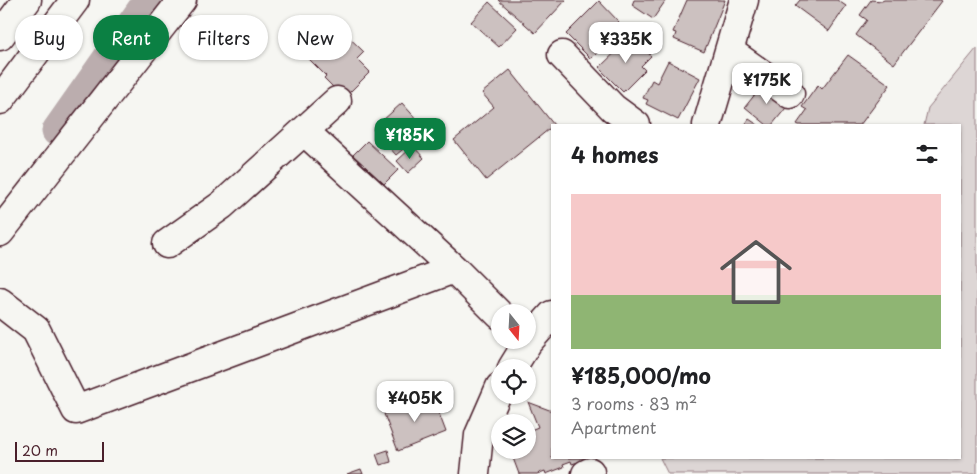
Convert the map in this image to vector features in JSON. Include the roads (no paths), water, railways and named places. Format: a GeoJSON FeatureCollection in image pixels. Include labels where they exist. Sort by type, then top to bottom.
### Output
{"type":"FeatureCollection","features":[{"type":"Feature","properties":{"kind":"main road"},"geometry":{"type":"LineString","coordinates":[[0,36],[27,0]]}},
{"type":"Feature","properties":{"kind":"main road"},"geometry":{"type":"LineString","coordinates":[[0,100],[76,0]]}},
{"type":"Feature","properties":{"kind":"main road"},"geometry":{"type":"LineString","coordinates":[[0,232],[182,0]]}},
{"type":"Feature","properties":{"kind":"main road"},"geometry":{"type":"LineString","coordinates":[[707,124],[744,0]]}},
{"type":"Feature","properties":{"kind":"main road"},"geometry":{"type":"LineString","coordinates":[[729,51],[790,94]]}},
{"type":"Feature","properties":{"kind":"main road"},"geometry":{"type":"LineString","coordinates":[[562,55],[613,108],[635,124]]}},
{"type":"Feature","properties":{"kind":"main road"},"geometry":{"type":"LineString","coordinates":[[168,244],[222,205],[338,101]]}},
{"type":"Feature","properties":{"kind":"main road"},"geometry":{"type":"LineString","coordinates":[[304,131],[454,269],[491,306]]}},
{"type":"Feature","properties":{"kind":"main road"},"geometry":{"type":"LineString","coordinates":[[0,302],[36,330],[76,410],[454,269]]}},
{"type":"Feature","properties":{"kind":"main road"},"geometry":{"type":"LineString","coordinates":[[536,332],[551,316]]}},
{"type":"Feature","properties":{"kind":"main road"},"geometry":{"type":"LineString","coordinates":[[475,474],[480,436],[493,404]]}},
{"type":"Feature","properties":{"kind":"waterway"},"geometry":{"type":"LineString","coordinates":[[57,131],[149,0]]}}]}
